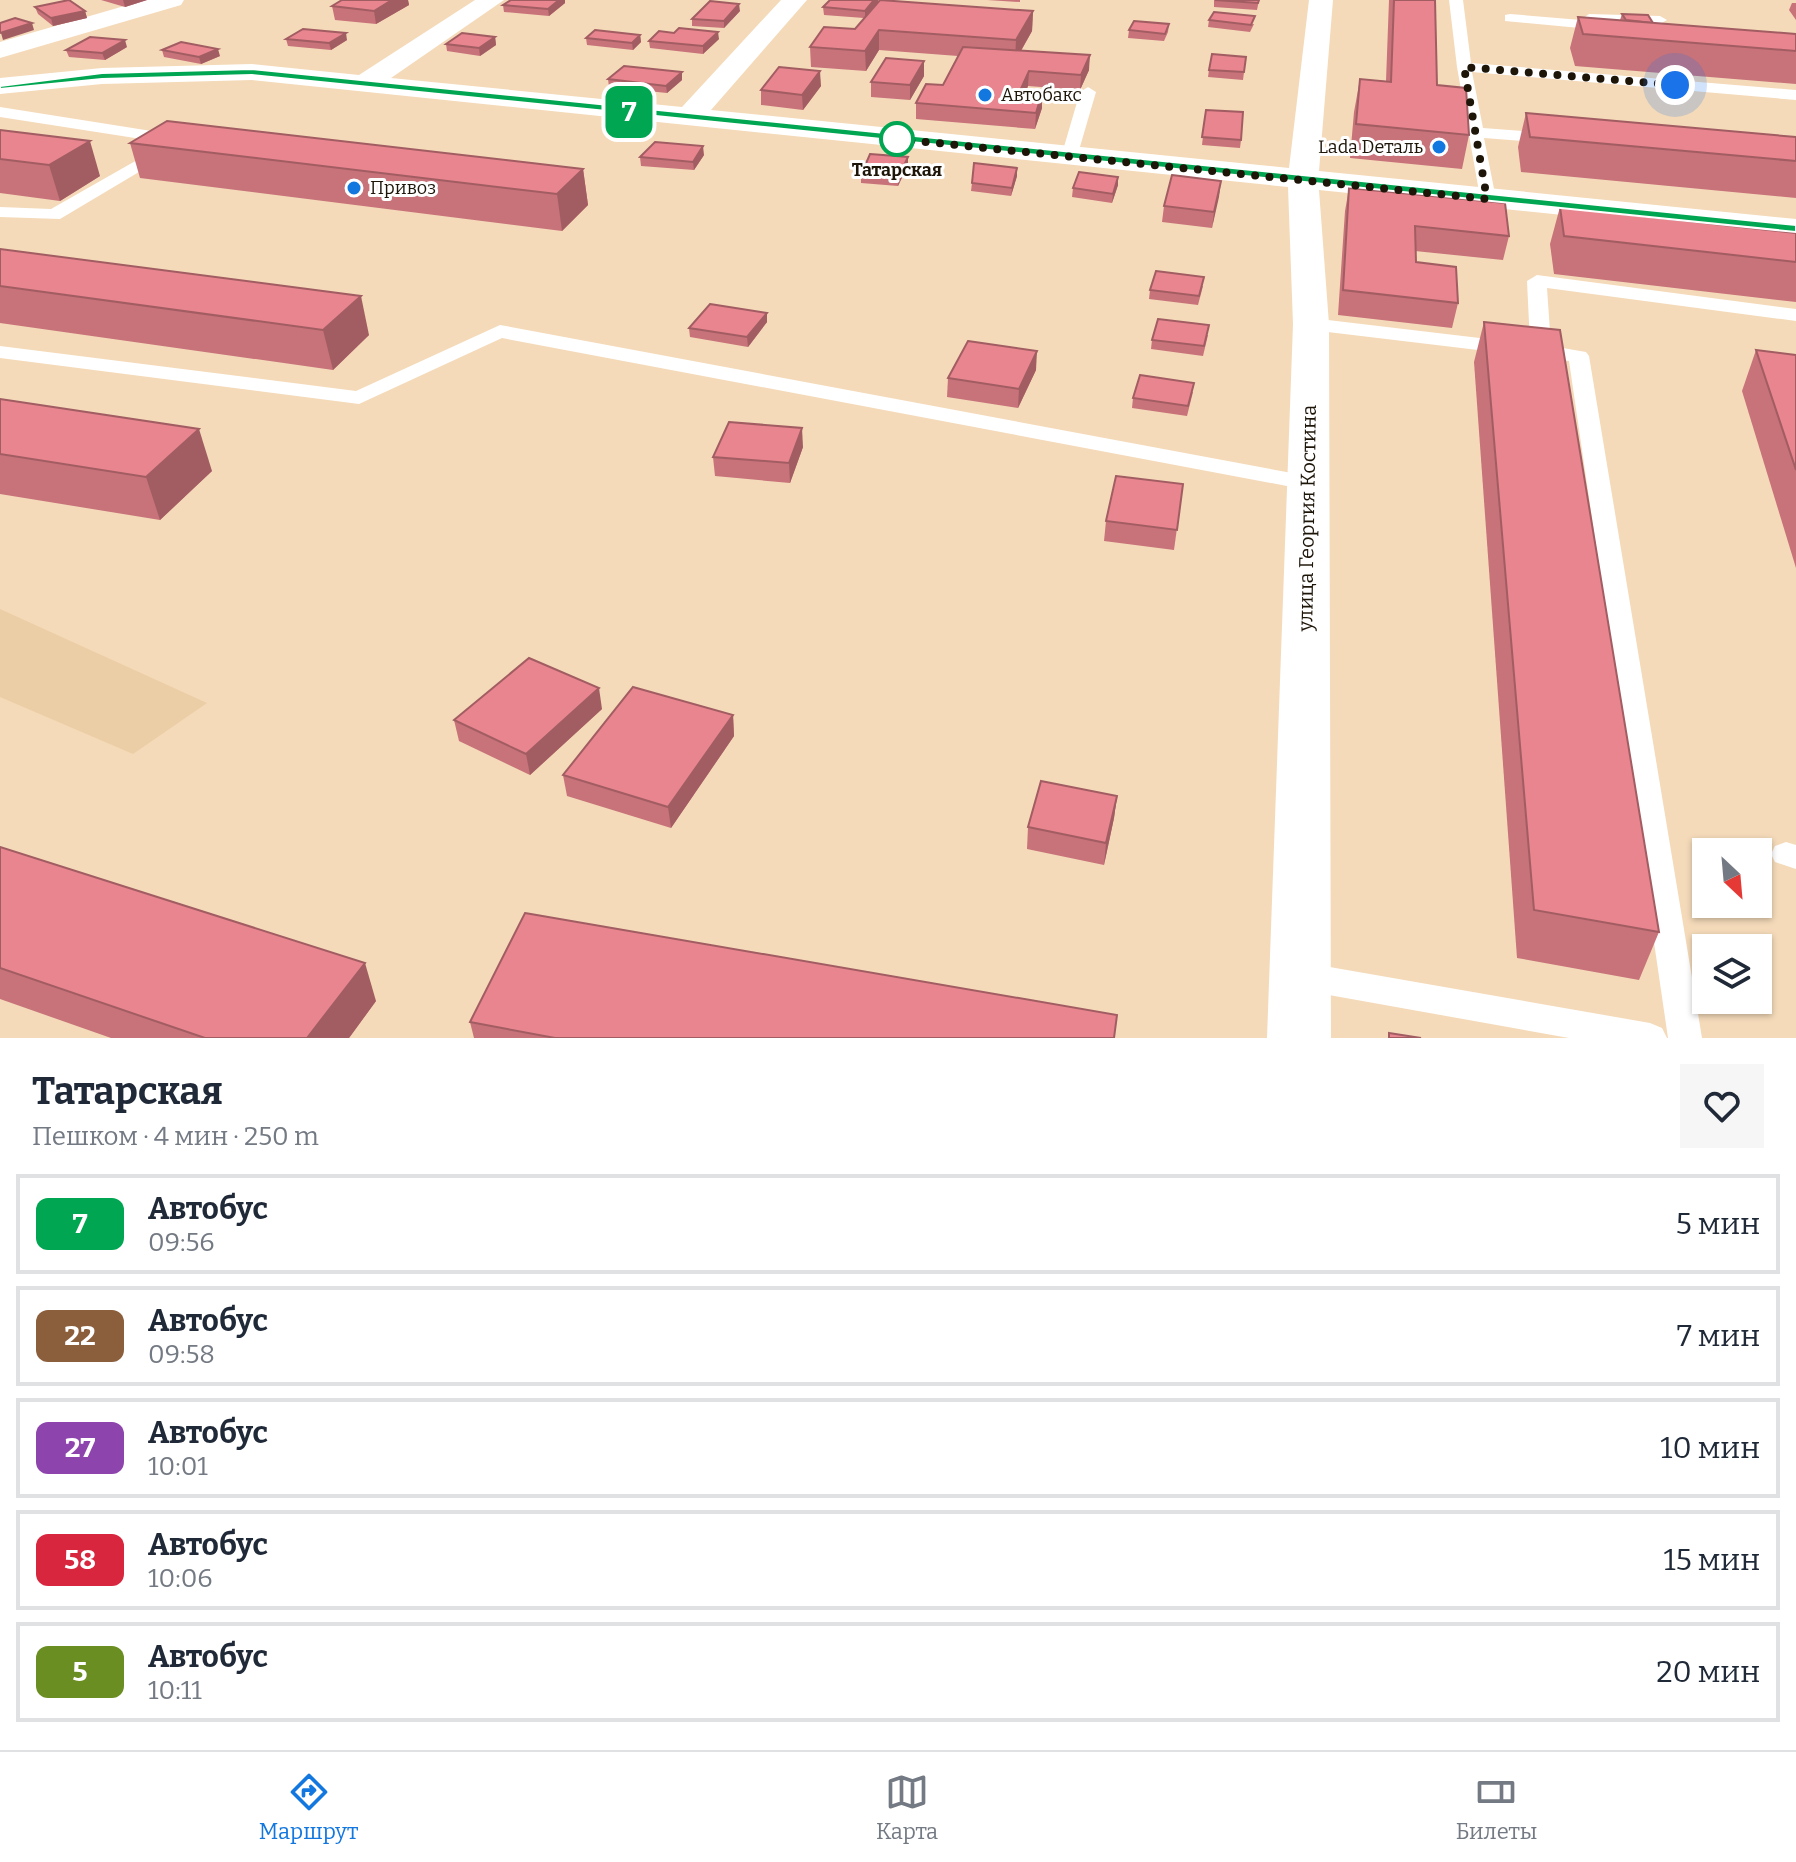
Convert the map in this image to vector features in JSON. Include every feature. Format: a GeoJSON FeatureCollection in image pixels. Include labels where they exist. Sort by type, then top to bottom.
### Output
{"type":"FeatureCollection","features":[{"type":"Feature","properties":{"kind":"street"},"geometry":{"type":"LineString","coordinates":[[0,50],[172,0]]}},
{"type":"Feature","properties":{"kind":"street"},"geometry":{"type":"LineString","coordinates":[[365,83],[492,0]]}},
{"type":"Feature","properties":{"kind":"street"},"geometry":{"type":"LineString","coordinates":[[688,118],[795,0]]}},
{"type":"Feature","properties":{"kind":"street","name":"улица Георгия Костина"},"geometry":{"type":"LineString","coordinates":[[1299,1038],[1311,324],[1303,180],[1321,0]]}},
{"type":"Feature","properties":{"kind":"street"},"geometry":{"type":"LineString","coordinates":[[0,86],[102,76],[252,72],[1796,229]]}},
{"type":"Feature","properties":{"kind":"lane"},"geometry":{"type":"LineString","coordinates":[[1456,0],[1464,67],[1487,199]]}},
{"type":"Feature","properties":{"kind":"lane"},"geometry":{"type":"LineString","coordinates":[[1585,24],[1589,18],[1608,16],[1660,20]]}},
{"type":"Feature","properties":{"kind":"lane"},"geometry":{"type":"LineString","coordinates":[[1510,18],[1585,24]]}},
{"type":"Feature","properties":{"kind":"lane"},"geometry":{"type":"LineString","coordinates":[[1585,24],[1588,30],[1614,38]]}},
{"type":"Feature","properties":{"kind":"lane"},"geometry":{"type":"LineString","coordinates":[[1464,67],[1796,95]]}},
{"type":"Feature","properties":{"kind":"lane"},"geometry":{"type":"LineString","coordinates":[[1069,157],[1088,92]]}},
{"type":"Feature","properties":{"kind":"lane"},"geometry":{"type":"LineString","coordinates":[[0,112],[183,141],[54,215],[0,212]]}},
{"type":"Feature","properties":{"kind":"lane"},"geometry":{"type":"LineString","coordinates":[[1475,132],[1567,140]]}},
{"type":"Feature","properties":{"kind":"lane"},"geometry":{"type":"LineString","coordinates":[[1541,351],[1537,281],[1796,315]]}},
{"type":"Feature","properties":{"kind":"lane"},"geometry":{"type":"LineString","coordinates":[[1311,324],[1579,356],[1685,1038]]}},
{"type":"Feature","properties":{"kind":"lane"},"geometry":{"type":"LineString","coordinates":[[0,352],[359,398],[500,331],[1308,483]]}},
{"type":"Feature","properties":{"kind":"lane"},"geometry":{"type":"LineString","coordinates":[[1299,975],[1650,1038]]}},
{"type":"Feature","properties":{"kind":"shaded area"},"geometry":{"type":"Polygon","coordinates":[[[0,609],[207,703],[133,754],[0,697],[0,609]]]}},
{"type":"Feature","properties":{"kind":"building"},"geometry":{"type":"Polygon","coordinates":[[[69,0],[85,11],[51,18],[35,7],[69,0]]]}},
{"type":"Feature","properties":{"kind":"building"},"geometry":{"type":"Polygon","coordinates":[[[342,0],[392,0],[374,11],[332,6],[342,0]]]}},
{"type":"Feature","properties":{"kind":"building"},"geometry":{"type":"Polygon","coordinates":[[[511,0],[559,0],[548,9],[503,5],[511,0]]]}},
{"type":"Feature","properties":{"kind":"building"},"geometry":{"type":"Polygon","coordinates":[[[830,0],[874,0],[865,11],[823,7],[830,0]]]}},
{"type":"Feature","properties":{"kind":"building"},"geometry":{"type":"Polygon","coordinates":[[[880,0],[1033,11],[1016,40],[879,30],[865,51],[810,47],[824,27],[855,29],[880,0]]]}},
{"type":"Feature","properties":{"kind":"building"},"geometry":{"type":"Polygon","coordinates":[[[1215,0],[1259,0],[1258,3],[1215,0]]]}},
{"type":"Feature","properties":{"kind":"building"},"geometry":{"type":"Polygon","coordinates":[[[1394,0],[1435,0],[1437,85],[1466,88],[1469,135],[1356,124],[1360,79],[1391,82],[1394,0]]]}},
{"type":"Feature","properties":{"kind":"building"},"geometry":{"type":"Polygon","coordinates":[[[710,1],[739,4],[724,21],[692,19],[710,1]]]}},
{"type":"Feature","properties":{"kind":"building"},"geometry":{"type":"Polygon","coordinates":[[[1214,12],[1255,16],[1251,25],[1209,20],[1214,12]]]}},
{"type":"Feature","properties":{"kind":"building"},"geometry":{"type":"Polygon","coordinates":[[[1622,14],[1648,15],[1653,23],[1626,20],[1622,14]]]}},
{"type":"Feature","properties":{"kind":"building"},"geometry":{"type":"Polygon","coordinates":[[[1578,17],[1796,34],[1796,51],[1583,34],[1578,17]]]}},
{"type":"Feature","properties":{"kind":"building"},"geometry":{"type":"Polygon","coordinates":[[[15,18],[32,23],[0,33],[0,23],[15,18]]]}},
{"type":"Feature","properties":{"kind":"building"},"geometry":{"type":"Polygon","coordinates":[[[1134,21],[1169,24],[1165,34],[1129,30],[1134,21]]]}},
{"type":"Feature","properties":{"kind":"building"},"geometry":{"type":"Polygon","coordinates":[[[679,28],[718,32],[703,46],[649,41],[659,31],[674,33],[679,28]]]}},
{"type":"Feature","properties":{"kind":"building"},"geometry":{"type":"Polygon","coordinates":[[[303,29],[346,33],[329,43],[286,39],[303,29]]]}},
{"type":"Feature","properties":{"kind":"building"},"geometry":{"type":"Polygon","coordinates":[[[595,30],[640,35],[632,43],[586,38],[595,30]]]}},
{"type":"Feature","properties":{"kind":"building"},"geometry":{"type":"Polygon","coordinates":[[[462,33],[495,37],[479,48],[446,44],[462,33]]]}},
{"type":"Feature","properties":{"kind":"building"},"geometry":{"type":"Polygon","coordinates":[[[90,37],[125,40],[102,53],[66,50],[90,37]]]}},
{"type":"Feature","properties":{"kind":"building"},"geometry":{"type":"Polygon","coordinates":[[[181,42],[218,49],[199,57],[162,50],[181,42]]]}},
{"type":"Feature","properties":{"kind":"building"},"geometry":{"type":"Polygon","coordinates":[[[963,47],[1090,55],[1081,75],[1029,71],[1020,91],[1042,93],[1036,113],[916,103],[926,84],[943,85],[963,47]]]}},
{"type":"Feature","properties":{"kind":"building"},"geometry":{"type":"Polygon","coordinates":[[[1212,54],[1246,57],[1244,72],[1209,70],[1212,54]]]}},
{"type":"Feature","properties":{"kind":"building"},"geometry":{"type":"Polygon","coordinates":[[[886,58],[924,61],[910,85],[871,82],[886,58]]]}},
{"type":"Feature","properties":{"kind":"building"},"geometry":{"type":"Polygon","coordinates":[[[624,66],[682,72],[666,86],[608,79],[624,66]]]}},
{"type":"Feature","properties":{"kind":"building"},"geometry":{"type":"Polygon","coordinates":[[[779,67],[820,71],[802,95],[761,90],[779,67]]]}},
{"type":"Feature","properties":{"kind":"building"},"geometry":{"type":"Polygon","coordinates":[[[1206,110],[1243,112],[1241,140],[1202,137],[1206,110]]]}},
{"type":"Feature","properties":{"kind":"building"},"geometry":{"type":"Polygon","coordinates":[[[1526,113],[1796,137],[1796,161],[1530,137],[1526,113]]]}},
{"type":"Feature","properties":{"kind":"building"},"geometry":{"type":"Polygon","coordinates":[[[167,121],[583,169],[557,194],[130,143],[167,121]]]}},
{"type":"Feature","properties":{"kind":"building"},"geometry":{"type":"Polygon","coordinates":[[[0,130],[90,141],[49,165],[0,159],[0,130]]]}},
{"type":"Feature","properties":{"kind":"building"},"geometry":{"type":"Polygon","coordinates":[[[655,142],[703,146],[693,162],[640,157],[655,142]]]}},
{"type":"Feature","properties":{"kind":"building"},"geometry":{"type":"Polygon","coordinates":[[[870,154],[908,157],[898,178],[861,175],[870,154]]]}},
{"type":"Feature","properties":{"kind":"building"},"geometry":{"type":"Polygon","coordinates":[[[974,163],[1017,168],[1012,188],[972,183],[974,163]]]}},
{"type":"Feature","properties":{"kind":"building"},"geometry":{"type":"Polygon","coordinates":[[[1079,172],[1118,177],[1113,194],[1073,188],[1079,172]]]}},
{"type":"Feature","properties":{"kind":"building"},"geometry":{"type":"Polygon","coordinates":[[[1172,175],[1221,181],[1214,212],[1164,206],[1172,175]]]}},
{"type":"Feature","properties":{"kind":"building"},"geometry":{"type":"Polygon","coordinates":[[[1349,188],[1505,203],[1509,236],[1415,226],[1416,262],[1456,267],[1458,303],[1343,290],[1349,188]]]}},
{"type":"Feature","properties":{"kind":"building"},"geometry":{"type":"Polygon","coordinates":[[[1560,207],[1796,233],[1796,262],[1564,236],[1560,207]]]}},
{"type":"Feature","properties":{"kind":"building"},"geometry":{"type":"Polygon","coordinates":[[[0,249],[361,296],[323,330],[0,286],[0,249]]]}},
{"type":"Feature","properties":{"kind":"building"},"geometry":{"type":"Polygon","coordinates":[[[1156,271],[1204,277],[1199,296],[1150,290],[1156,271]]]}},
{"type":"Feature","properties":{"kind":"building"},"geometry":{"type":"Polygon","coordinates":[[[710,304],[767,313],[747,337],[689,328],[710,304]]]}},
{"type":"Feature","properties":{"kind":"building"},"geometry":{"type":"Polygon","coordinates":[[[1158,319],[1209,325],[1204,346],[1152,340],[1158,319]]]}},
{"type":"Feature","properties":{"kind":"building"},"geometry":{"type":"Polygon","coordinates":[[[1484,322],[1560,330],[1659,932],[1534,910],[1484,322]]]}},
{"type":"Feature","properties":{"kind":"building"},"geometry":{"type":"Polygon","coordinates":[[[968,341],[1037,351],[1019,389],[948,378],[968,341]]]}},
{"type":"Feature","properties":{"kind":"building"},"geometry":{"type":"Polygon","coordinates":[[[1756,350],[1796,355],[1796,470],[1756,350]]]}},
{"type":"Feature","properties":{"kind":"building"},"geometry":{"type":"Polygon","coordinates":[[[1140,375],[1194,383],[1188,406],[1133,398],[1140,375]]]}},
{"type":"Feature","properties":{"kind":"building"},"geometry":{"type":"Polygon","coordinates":[[[0,399],[199,429],[146,477],[0,454],[0,399]]]}},
{"type":"Feature","properties":{"kind":"building"},"geometry":{"type":"Polygon","coordinates":[[[729,422],[802,428],[789,463],[713,457],[729,422]]]}},
{"type":"Feature","properties":{"kind":"building"},"geometry":{"type":"Polygon","coordinates":[[[1116,476],[1183,484],[1177,530],[1106,521],[1116,476]]]}},
{"type":"Feature","properties":{"kind":"building"},"geometry":{"type":"Polygon","coordinates":[[[529,658],[599,688],[526,754],[454,720],[529,658]]]}},
{"type":"Feature","properties":{"kind":"building"},"geometry":{"type":"Polygon","coordinates":[[[633,687],[733,715],[668,807],[563,775],[633,687]]]}},
{"type":"Feature","properties":{"kind":"building"},"geometry":{"type":"Polygon","coordinates":[[[1041,781],[1117,796],[1106,843],[1028,827],[1041,781]]]}},
{"type":"Feature","properties":{"kind":"building"},"geometry":{"type":"Polygon","coordinates":[[[0,847],[365,963],[307,1038],[205,1038],[0,968],[0,847]]]}},
{"type":"Feature","properties":{"kind":"building"},"geometry":{"type":"Polygon","coordinates":[[[525,913],[1117,1015],[1114,1038],[555,1038],[470,1022],[525,913]]]}},
{"type":"Feature","properties":{"kind":"building"},"geometry":{"type":"Polygon","coordinates":[[[1389,1033],[1421,1038],[1389,1038],[1389,1033]]]}},
{"type":"Feature","properties":{"kind":"bus line","name":"7"},"geometry":{"type":"LineString","coordinates":[[0,86],[102,76],[252,72],[1796,229]]}},
{"type":"Feature","properties":{"kind":"place","name":"Автобакс"},"geometry":{"type":"Point","coordinates":[985,95]}},
{"type":"Feature","properties":{"kind":"place","name":"Татарская"},"geometry":{"type":"Point","coordinates":[897,139]}},
{"type":"Feature","properties":{"kind":"place","name":"Lada Dеталь"},"geometry":{"type":"Point","coordinates":[1439,147]}},
{"type":"Feature","properties":{"kind":"place","name":"Привоз"},"geometry":{"type":"Point","coordinates":[354,188]}},
{"type":"Feature","properties":{"kind":"route"},"geometry":{"type":"LineString","coordinates":[[897,139],[1487,199],[1464,67],[1675,85]]}}]}
